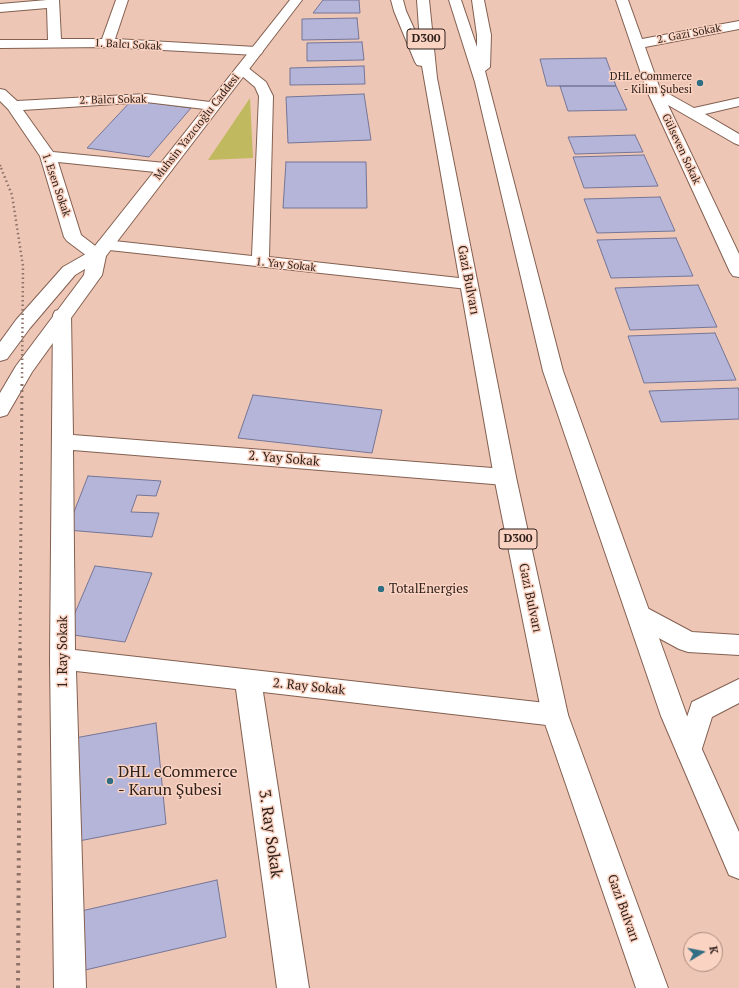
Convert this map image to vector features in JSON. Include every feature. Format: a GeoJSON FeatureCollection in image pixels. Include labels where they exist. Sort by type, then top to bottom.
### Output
{"type":"FeatureCollection","features":[{"type":"Feature","properties":{"kind":"main road"},"geometry":{"type":"LineString","coordinates":[[107,43],[122,0]]}},
{"type":"Feature","properties":{"kind":"main road","name":"Muhsin Yazıcıoğlu Caddesi"},"geometry":{"type":"LineString","coordinates":[[0,356],[23,324],[70,271],[101,250],[296,0]]}},
{"type":"Feature","properties":{"kind":"main road","name":"Gazi Bulvarı"},"geometry":{"type":"LineString","coordinates":[[397,0],[400,11],[430,78]]}},
{"type":"Feature","properties":{"kind":"main road","name":"Gazi Bulvarı"},"geometry":{"type":"LineString","coordinates":[[423,0],[430,78],[468,284],[505,477],[555,715],[652,988]]}},
{"type":"Feature","properties":{"kind":"main road","name":"D300"},"geometry":{"type":"LineString","coordinates":[[455,0],[482,82],[553,371],[674,716],[739,865]]}},
{"type":"Feature","properties":{"kind":"main road"},"geometry":{"type":"LineString","coordinates":[[478,0],[484,35],[482,82]]}},
{"type":"Feature","properties":{"kind":"main road","name":"Gülseven Sokak"},"geometry":{"type":"LineString","coordinates":[[622,0],[654,91],[739,272]]}},
{"type":"Feature","properties":{"kind":"main road"},"geometry":{"type":"LineString","coordinates":[[0,8],[53,2],[55,43]]}},
{"type":"Feature","properties":{"kind":"main road","name":"2. Gazi Sokak"},"geometry":{"type":"LineString","coordinates":[[638,44],[739,25]]}},
{"type":"Feature","properties":{"kind":"main road","name":"1. Balcı Sokak"},"geometry":{"type":"LineString","coordinates":[[0,44],[107,43],[256,51]]}},
{"type":"Feature","properties":{"kind":"main road"},"geometry":{"type":"LineString","coordinates":[[242,70],[261,85],[266,96],[260,262]]}},
{"type":"Feature","properties":{"kind":"main road"},"geometry":{"type":"LineString","coordinates":[[654,91],[739,140]]}},
{"type":"Feature","properties":{"kind":"main road","name":"1. Esen Sokak"},"geometry":{"type":"LineString","coordinates":[[0,93],[13,106],[48,156],[73,237],[101,250]]}},
{"type":"Feature","properties":{"kind":"main road","name":"2. Balcı Sokak"},"geometry":{"type":"LineString","coordinates":[[13,106],[126,98],[146,98],[213,106]]}},
{"type":"Feature","properties":{"kind":"main road"},"geometry":{"type":"LineString","coordinates":[[693,113],[739,102]]}},
{"type":"Feature","properties":{"kind":"main road"},"geometry":{"type":"LineString","coordinates":[[48,156],[165,168]]}},
{"type":"Feature","properties":{"kind":"main road","name":"Muhsin Yazıcıoğlu Caddesi"},"geometry":{"type":"LineString","coordinates":[[0,410],[23,370],[62,315],[93,275],[101,250]]}},
{"type":"Feature","properties":{"kind":"main road","name":"1. Yay Sokak"},"geometry":{"type":"LineString","coordinates":[[101,250],[260,262],[468,284]]}},
{"type":"Feature","properties":{"kind":"main road","name":"1. Ray Sokak"},"geometry":{"type":"LineString","coordinates":[[62,315],[64,442],[63,659],[70,988]]}},
{"type":"Feature","properties":{"kind":"main road","name":"2. Yay Sokak"},"geometry":{"type":"LineString","coordinates":[[64,442],[505,477]]}},
{"type":"Feature","properties":{"kind":"main road"},"geometry":{"type":"LineString","coordinates":[[640,616],[688,642],[739,645]]}},
{"type":"Feature","properties":{"kind":"main road","name":"2. Ray Sokak"},"geometry":{"type":"LineString","coordinates":[[63,659],[555,715]]}},
{"type":"Feature","properties":{"kind":"main road","name":"3. Ray Sokak"},"geometry":{"type":"LineString","coordinates":[[248,680],[293,988]]}},
{"type":"Feature","properties":{"kind":"main road"},"geometry":{"type":"LineString","coordinates":[[689,750],[701,710],[739,690]]}},
{"type":"Feature","properties":{"kind":"shaded area"},"geometry":{"type":"Polygon","coordinates":[[[250,98],[253,158],[208,160],[250,98]]]}},
{"type":"Feature","properties":{"kind":"building"},"geometry":{"type":"Polygon","coordinates":[[[323,0],[359,0],[360,13],[313,13],[323,0]]]}},
{"type":"Feature","properties":{"kind":"building"},"geometry":{"type":"Polygon","coordinates":[[[357,18],[359,39],[302,40],[302,19],[357,18]]]}},
{"type":"Feature","properties":{"kind":"building"},"geometry":{"type":"Polygon","coordinates":[[[362,42],[364,60],[307,61],[307,43],[362,42]]]}},
{"type":"Feature","properties":{"kind":"building"},"geometry":{"type":"Polygon","coordinates":[[[606,58],[616,86],[547,86],[540,59],[606,58]]]}},
{"type":"Feature","properties":{"kind":"building"},"geometry":{"type":"Polygon","coordinates":[[[364,66],[365,84],[290,85],[290,68],[364,66]]]}},
{"type":"Feature","properties":{"kind":"building"},"geometry":{"type":"Polygon","coordinates":[[[560,86],[616,86],[627,110],[568,111],[560,86]]]}},
{"type":"Feature","properties":{"kind":"building"},"geometry":{"type":"Polygon","coordinates":[[[364,94],[371,140],[288,143],[286,97],[364,94]]]}},
{"type":"Feature","properties":{"kind":"building"},"geometry":{"type":"Polygon","coordinates":[[[132,100],[191,108],[149,157],[87,148],[132,100]]]}},
{"type":"Feature","properties":{"kind":"building"},"geometry":{"type":"Polygon","coordinates":[[[635,135],[643,152],[575,154],[568,137],[635,135]]]}},
{"type":"Feature","properties":{"kind":"building"},"geometry":{"type":"Polygon","coordinates":[[[644,155],[658,186],[584,188],[573,157],[644,155]]]}},
{"type":"Feature","properties":{"kind":"building"},"geometry":{"type":"Polygon","coordinates":[[[286,162],[366,162],[367,208],[283,208],[286,162]]]}},
{"type":"Feature","properties":{"kind":"building"},"geometry":{"type":"Polygon","coordinates":[[[660,197],[675,231],[597,233],[584,199],[660,197]]]}},
{"type":"Feature","properties":{"kind":"building"},"geometry":{"type":"Polygon","coordinates":[[[676,238],[693,276],[611,278],[597,240],[676,238]]]}},
{"type":"Feature","properties":{"kind":"building"},"geometry":{"type":"Polygon","coordinates":[[[698,285],[717,327],[630,330],[615,288],[698,285]]]}},
{"type":"Feature","properties":{"kind":"building"},"geometry":{"type":"Polygon","coordinates":[[[715,333],[736,380],[644,383],[628,336],[715,333]]]}},
{"type":"Feature","properties":{"kind":"building"},"geometry":{"type":"Polygon","coordinates":[[[738,388],[739,419],[661,422],[649,391],[738,388]]]}},
{"type":"Feature","properties":{"kind":"building"},"geometry":{"type":"Polygon","coordinates":[[[253,395],[382,410],[372,453],[238,438],[253,395]]]}},
{"type":"Feature","properties":{"kind":"building"},"geometry":{"type":"Polygon","coordinates":[[[88,476],[161,481],[156,496],[137,495],[131,512],[159,513],[152,537],[67,530],[88,476]]]}},
{"type":"Feature","properties":{"kind":"building"},"geometry":{"type":"Polygon","coordinates":[[[95,566],[152,573],[125,642],[66,634],[95,566]]]}},
{"type":"Feature","properties":{"kind":"building"},"geometry":{"type":"Polygon","coordinates":[[[156,723],[166,824],[79,841],[75,738],[156,723]]]}},
{"type":"Feature","properties":{"kind":"building"},"geometry":{"type":"Polygon","coordinates":[[[217,880],[226,937],[81,971],[77,912],[217,880]]]}},
{"type":"Feature","properties":{"kind":"railway"},"geometry":{"type":"LineString","coordinates":[[0,165],[2,169]]}},
{"type":"Feature","properties":{"kind":"railway"},"geometry":{"type":"LineString","coordinates":[[1,168],[12,195],[23,266],[22,381]]}},
{"type":"Feature","properties":{"kind":"railway"},"geometry":{"type":"LineString","coordinates":[[20,650],[22,380]]}},
{"type":"Feature","properties":{"kind":"railway"},"geometry":{"type":"LineString","coordinates":[[18,988],[20,649]]}},
{"type":"Feature","properties":{"kind":"place","name":"DHL eCommerce - Kilim Şubesi"},"geometry":{"type":"Point","coordinates":[700,83]}},
{"type":"Feature","properties":{"kind":"place","name":"TotalEnergies"},"geometry":{"type":"Point","coordinates":[381,589]}},
{"type":"Feature","properties":{"kind":"place","name":"DHL eCommerce - Karun Şubesi"},"geometry":{"type":"Point","coordinates":[110,781]}}]}
